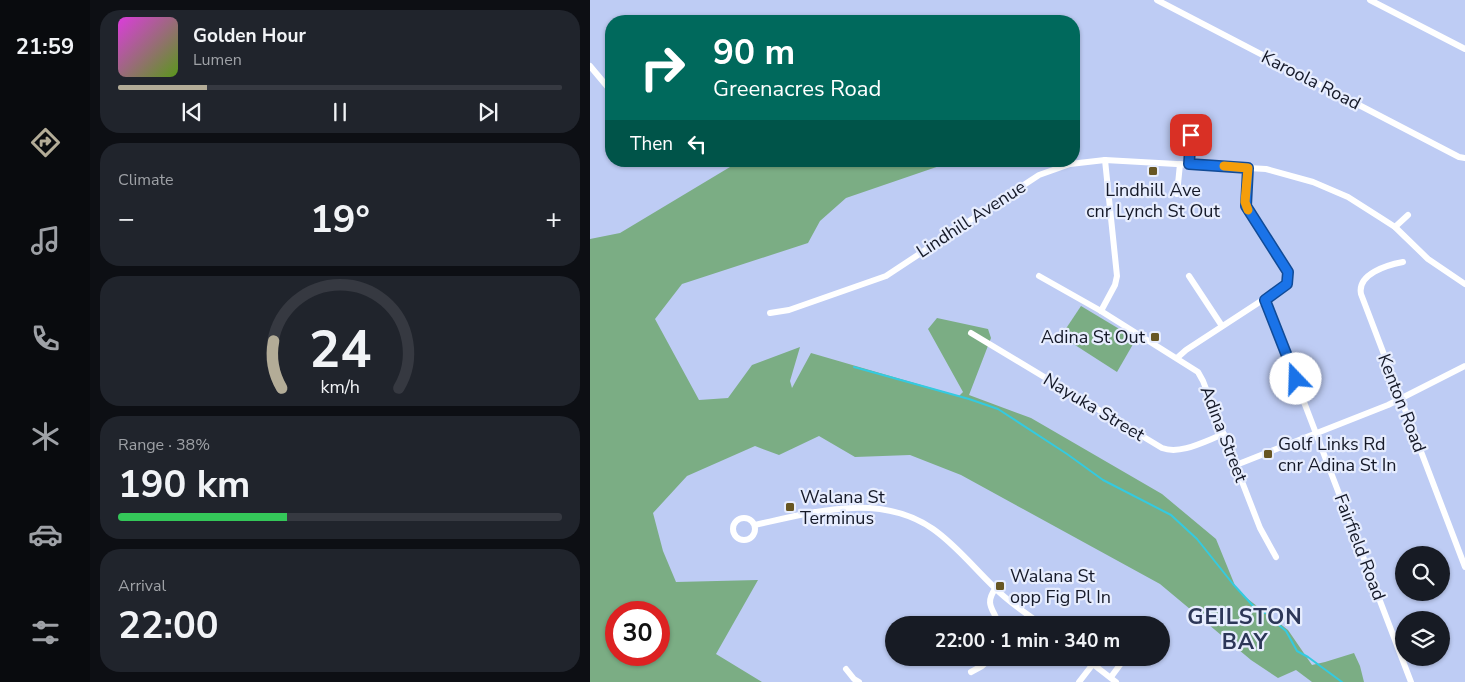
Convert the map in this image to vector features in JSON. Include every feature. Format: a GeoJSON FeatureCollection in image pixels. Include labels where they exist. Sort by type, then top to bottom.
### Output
{"type":"FeatureCollection","features":[{"type":"Feature","properties":{"kind":"street","name":"Karoola Road"},"geometry":{"type":"LineString","coordinates":[[1157,0],[1417,136],[1459,157],[1465,158]]}},
{"type":"Feature","properties":{"kind":"street"},"geometry":{"type":"LineString","coordinates":[[1370,0],[1384,3],[1465,49]]}},
{"type":"Feature","properties":{"kind":"street"},"geometry":{"type":"LineString","coordinates":[[590,66],[605,84]]}},
{"type":"Feature","properties":{"kind":"street"},"geometry":{"type":"LineString","coordinates":[[1189,164],[1191,135]]}},
{"type":"Feature","properties":{"kind":"street"},"geometry":{"type":"LineString","coordinates":[[1101,311],[1115,285],[1117,276],[1105,160]]}},
{"type":"Feature","properties":{"kind":"street","name":"Lindhill Avenue"},"geometry":{"type":"LineString","coordinates":[[1080,163],[1105,160],[1248,168],[1280,172],[1330,188],[1348,197],[1395,227],[1428,259],[1465,284]]}},
{"type":"Feature","properties":{"kind":"street"},"geometry":{"type":"LineString","coordinates":[[1177,194],[1180,164]]}},
{"type":"Feature","properties":{"kind":"street","name":"Lindhill Avenue"},"geometry":{"type":"LineString","coordinates":[[770,313],[789,310],[886,276],[1039,175],[1062,167]]}},
{"type":"Feature","properties":{"kind":"street"},"geometry":{"type":"LineString","coordinates":[[1178,358],[1186,350],[1287,284],[1289,276],[1286,269],[1246,206],[1248,168]]}},
{"type":"Feature","properties":{"kind":"street"},"geometry":{"type":"LineString","coordinates":[[1395,227],[1408,215]]}},
{"type":"Feature","properties":{"kind":"street","name":"Kenton Road"},"geometry":{"type":"LineString","coordinates":[[1403,262],[1387,266],[1365,277],[1361,283],[1360,290],[1465,567]]}},
{"type":"Feature","properties":{"kind":"street","name":"Adina Street"},"geometry":{"type":"LineString","coordinates":[[1039,276],[1178,358],[1194,368],[1201,376],[1263,536],[1276,557]]}},
{"type":"Feature","properties":{"kind":"street"},"geometry":{"type":"LineString","coordinates":[[1189,276],[1222,326]]}},
{"type":"Feature","properties":{"kind":"street","name":"Fairfield Road"},"geometry":{"type":"LineString","coordinates":[[1265,300],[1411,682]]}},
{"type":"Feature","properties":{"kind":"street","name":"Nayuka Street"},"geometry":{"type":"LineString","coordinates":[[970,333],[1166,449],[1184,449],[1224,434]]}},
{"type":"Feature","properties":{"kind":"street"},"geometry":{"type":"LineString","coordinates":[[1236,464],[1401,400],[1465,366]]}},
{"type":"Feature","properties":{"kind":"street"},"geometry":{"type":"LineString","coordinates":[[755,525],[803,514],[847,508],[876,508],[898,513],[925,524],[940,534],[995,589],[1030,616]]}},
{"type":"Feature","properties":{"kind":"street"},"geometry":{"type":"LineString","coordinates":[[995,589],[989,600],[995,616]]}},
{"type":"Feature","properties":{"kind":"street"},"geometry":{"type":"LineString","coordinates":[[970,672],[982,666]]}},
{"type":"Feature","properties":{"kind":"street"},"geometry":{"type":"LineString","coordinates":[[1079,682],[1091,666]]}},
{"type":"Feature","properties":{"kind":"street"},"geometry":{"type":"LineString","coordinates":[[1096,666],[1113,679],[1120,666]]}},
{"type":"Feature","properties":{"kind":"street"},"geometry":{"type":"LineString","coordinates":[[846,669],[859,682]]}},
{"type":"Feature","properties":{"kind":"green space"},"geometry":{"type":"Polygon","coordinates":[[[730,167],[936,167],[846,198],[820,221],[808,243],[682,284],[655,319],[699,400],[728,398],[752,365],[800,347],[790,381],[792,388],[811,353],[959,396],[963,392],[928,329],[937,318],[988,329],[991,338],[969,395],[1031,418],[1162,494],[1216,539],[1236,588],[1288,630],[1312,665],[1354,653],[1364,682],[1312,682],[1296,670],[1278,678],[1251,660],[1160,584],[961,475],[910,455],[855,457],[819,436],[779,455],[755,446],[687,476],[653,513],[663,551],[676,582],[758,580],[716,654],[762,682],[590,682],[590,239],[620,233],[730,167]]]}},
{"type":"Feature","properties":{"kind":"green space"},"geometry":{"type":"Polygon","coordinates":[[[1081,306],[1136,339],[1117,372],[1061,336],[1081,306]]]}},
{"type":"Feature","properties":{"kind":"waterway"},"geometry":{"type":"LineString","coordinates":[[854,367],[998,409],[1103,480],[1171,515],[1197,539],[1255,608],[1265,613]]}},
{"type":"Feature","properties":{"kind":"waterway"},"geometry":{"type":"LineString","coordinates":[[1267,615],[1286,631],[1297,651],[1342,682]]}},
{"type":"Feature","properties":{"kind":"slow traffic"},"geometry":{"type":"LineString","coordinates":[[1224,166],[1248,168],[1245,202],[1248,210]]}},
{"type":"Feature","properties":{"kind":"place","name":"Lindhill Ave cnr Lynch St Out"},"geometry":{"type":"Point","coordinates":[1153,171]}},
{"type":"Feature","properties":{"kind":"place","name":"Adina St Out"},"geometry":{"type":"Point","coordinates":[1155,337]}},
{"type":"Feature","properties":{"kind":"place","name":"Golf Links Rd cnr Adina St In"},"geometry":{"type":"Point","coordinates":[1268,454]}},
{"type":"Feature","properties":{"kind":"place","name":"Walana St Terminus"},"geometry":{"type":"Point","coordinates":[790,507]}},
{"type":"Feature","properties":{"kind":"place","name":"Walana St opp Fig Pl In"},"geometry":{"type":"Point","coordinates":[1000,586]}},
{"type":"Feature","properties":{"kind":"district","name":"GEILSTON BAY"},"geometry":{"type":"Point","coordinates":[1245,630]}},
{"type":"Feature","properties":{"kind":"route"},"geometry":{"type":"LineString","coordinates":[[1191,135],[1189,164],[1248,168],[1246,206],[1289,276],[1289,280],[1284,287],[1265,300],[1296,379]]}}]}
